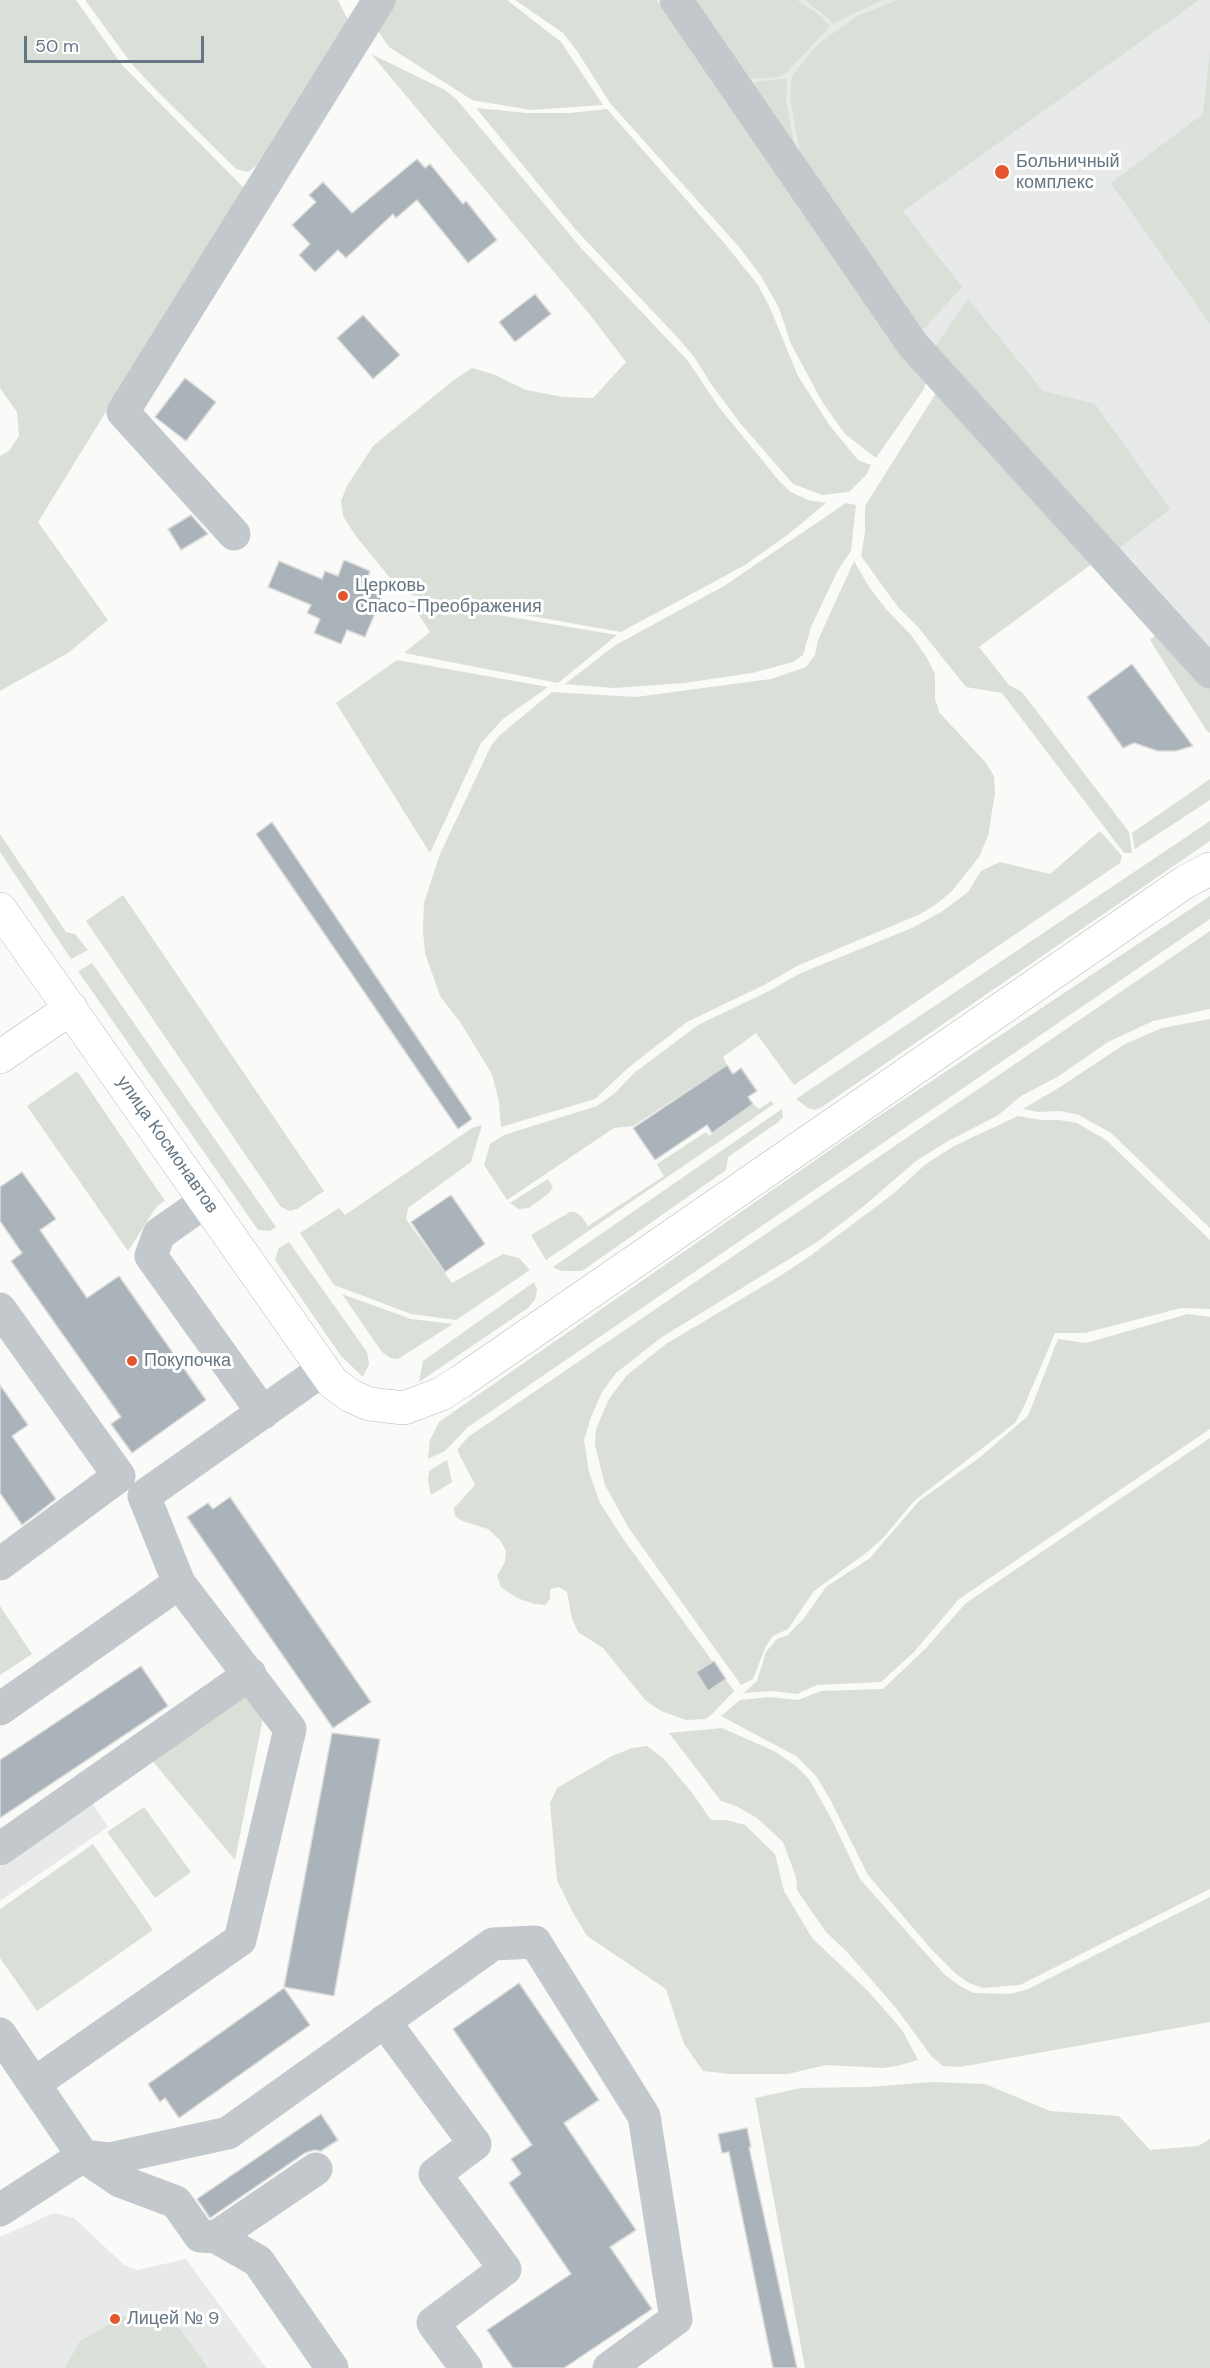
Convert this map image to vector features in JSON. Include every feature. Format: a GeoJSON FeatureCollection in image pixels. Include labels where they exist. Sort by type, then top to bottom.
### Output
{"type":"FeatureCollection","features":[{"type":"Feature","properties":{"kind":"main road"},"geometry":{"type":"LineString","coordinates":[[328,1376],[351,1396],[369,1404],[387,1407],[404,1408],[441,1394],[1175,889],[1210,868]]}},
{"type":"Feature","properties":{"kind":"main road","name":"улица Космонавтов"},"geometry":{"type":"LineString","coordinates":[[0,909],[328,1376]]}},
{"type":"Feature","properties":{"kind":"main road"},"geometry":{"type":"LineString","coordinates":[[0,1057],[70,1008]]}},
{"type":"Feature","properties":{"kind":"lane"},"geometry":{"type":"LineString","coordinates":[[234,534],[123,412],[379,0]]}},
{"type":"Feature","properties":{"kind":"lane"},"geometry":{"type":"LineString","coordinates":[[676,0],[913,345],[1210,672]]}},
{"type":"Feature","properties":{"kind":"lane"},"geometry":{"type":"LineString","coordinates":[[206,1201],[159,1234],[151,1256],[263,1413]]}},
{"type":"Feature","properties":{"kind":"lane"},"geometry":{"type":"LineString","coordinates":[[0,1309],[119,1476],[144,1496],[179,1583],[290,1729],[240,1940],[35,2083]]}},
{"type":"Feature","properties":{"kind":"lane"},"geometry":{"type":"LineString","coordinates":[[144,1496],[263,1413],[328,1376]]}},
{"type":"Feature","properties":{"kind":"lane"},"geometry":{"type":"LineString","coordinates":[[0,1564],[119,1476]]}},
{"type":"Feature","properties":{"kind":"lane"},"geometry":{"type":"LineString","coordinates":[[0,1708],[179,1583]]}},
{"type":"Feature","properties":{"kind":"lane"},"geometry":{"type":"LineString","coordinates":[[0,1849],[250,1674]]}},
{"type":"Feature","properties":{"kind":"lane"},"geometry":{"type":"LineString","coordinates":[[0,2210],[83,2156],[109,2159],[228,2133],[493,1944],[535,1942],[644,2116],[676,2319],[609,2368]]}},
{"type":"Feature","properties":{"kind":"lane"},"geometry":{"type":"LineString","coordinates":[[384,2021],[475,2144],[435,2174],[505,2269],[432,2323],[466,2368]]}},
{"type":"Feature","properties":{"kind":"lane"},"geometry":{"type":"LineString","coordinates":[[0,2034],[83,2156],[120,2181],[176,2202],[200,2236],[216,2237],[258,2261],[332,2368]]}},
{"type":"Feature","properties":{"kind":"lane"},"geometry":{"type":"LineString","coordinates":[[216,2237],[316,2169]]}},
{"type":"Feature","properties":{"kind":"shaded area"},"geometry":{"type":"Polygon","coordinates":[[[0,0],[76,0],[122,65],[244,188],[38,522],[108,620],[68,653],[0,691],[0,456],[9,451],[19,436],[17,412],[0,388],[0,0]]]}},
{"type":"Feature","properties":{"kind":"shaded area"},"geometry":{"type":"Polygon","coordinates":[[[85,0],[338,0],[349,22],[281,139],[248,172],[236,169],[154,88],[131,63],[85,0]]]}},
{"type":"Feature","properties":{"kind":"shaded area"},"geometry":{"type":"Polygon","coordinates":[[[382,0],[507,0],[561,42],[603,105],[531,110],[472,100],[389,47],[378,31],[382,0]]]}},
{"type":"Feature","properties":{"kind":"shaded area"},"geometry":{"type":"Polygon","coordinates":[[[515,0],[657,0],[927,379],[924,389],[876,458],[845,434],[823,403],[791,344],[779,308],[761,276],[739,247],[610,103],[563,33],[515,0]]]}},
{"type":"Feature","properties":{"kind":"shaded area","name":"Больничный комплекс"},"geometry":{"type":"Polygon","coordinates":[[[676,0],[1210,0],[1210,684],[913,345],[676,0]]]}},
{"type":"Feature","properties":{"kind":"shaded area"},"geometry":{"type":"Polygon","coordinates":[[[689,0],[797,0],[819,15],[830,26],[786,73],[778,77],[750,79],[689,0]]]}},
{"type":"Feature","properties":{"kind":"shaded area"},"geometry":{"type":"Polygon","coordinates":[[[805,0],[883,0],[834,23],[805,0]]]}},
{"type":"Feature","properties":{"kind":"shaded area"},"geometry":{"type":"Polygon","coordinates":[[[898,0],[1199,0],[903,211],[962,287],[921,332],[803,169],[790,98],[792,76],[817,45],[857,16],[898,0]]]}},
{"type":"Feature","properties":{"kind":"shaded area"},"geometry":{"type":"Polygon","coordinates":[[[1210,51],[1210,324],[1111,183],[1203,114],[1210,51]]]}},
{"type":"Feature","properties":{"kind":"shaded area"},"geometry":{"type":"Polygon","coordinates":[[[371,54],[445,90],[457,100],[582,249],[688,361],[718,406],[780,482],[791,492],[808,500],[826,503],[790,533],[745,565],[621,632],[412,595],[400,590],[355,535],[343,516],[341,501],[347,486],[373,446],[455,379],[472,368],[493,374],[526,390],[563,397],[593,398],[626,362],[591,316],[371,54]]]}},
{"type":"Feature","properties":{"kind":"shaded area"},"geometry":{"type":"Polygon","coordinates":[[[787,78],[786,100],[797,162],[748,83],[787,78]]]}},
{"type":"Feature","properties":{"kind":"shaded area"},"geometry":{"type":"Polygon","coordinates":[[[476,108],[527,113],[570,113],[607,109],[758,285],[798,376],[830,426],[858,460],[871,465],[867,474],[849,492],[822,495],[793,484],[740,423],[695,358],[576,230],[476,108]]]}},
{"type":"Feature","properties":{"kind":"shaded area"},"geometry":{"type":"Polygon","coordinates":[[[968,299],[1043,391],[1095,404],[1170,509],[1118,549],[934,348],[968,299]]]}},
{"type":"Feature","properties":{"kind":"shaded area"},"geometry":{"type":"Polygon","coordinates":[[[936,393],[1093,563],[979,647],[1009,685],[1022,692],[1129,832],[1132,853],[1124,853],[1002,693],[966,687],[918,627],[898,607],[861,556],[865,532],[865,506],[936,393]]]}},
{"type":"Feature","properties":{"kind":"shaded area"},"geometry":{"type":"Polygon","coordinates":[[[846,503],[856,505],[851,551],[838,570],[811,627],[803,655],[793,662],[752,673],[684,683],[614,688],[565,684],[614,646],[724,586],[846,503]]]}},
{"type":"Feature","properties":{"kind":"shaded area"},"geometry":{"type":"Polygon","coordinates":[[[854,561],[869,587],[911,635],[927,658],[935,674],[935,698],[939,712],[986,763],[994,776],[995,793],[988,836],[979,857],[952,891],[935,905],[918,915],[797,966],[764,985],[687,1022],[628,1068],[595,1099],[501,1127],[499,1102],[492,1074],[460,1022],[440,996],[425,953],[423,931],[424,903],[440,854],[491,746],[500,735],[552,692],[636,697],[771,679],[806,667],[815,655],[818,640],[854,561]]]}},
{"type":"Feature","properties":{"kind":"shaded area"},"geometry":{"type":"Polygon","coordinates":[[[409,600],[617,635],[558,683],[404,653],[430,632],[409,600]]]}},
{"type":"Feature","properties":{"kind":"shaded area"},"geometry":{"type":"Polygon","coordinates":[[[1158,633],[1210,689],[1210,733],[1150,640],[1158,633]]]}},
{"type":"Feature","properties":{"kind":"shaded area"},"geometry":{"type":"Polygon","coordinates":[[[397,660],[548,687],[503,719],[481,743],[430,853],[336,703],[397,660]]]}},
{"type":"Feature","properties":{"kind":"shaded area"},"geometry":{"type":"Polygon","coordinates":[[[1210,779],[1210,800],[1135,849],[1132,833],[1210,779]]]}},
{"type":"Feature","properties":{"kind":"shaded area"},"geometry":{"type":"Polygon","coordinates":[[[1210,821],[1210,841],[822,1107],[815,1110],[808,1108],[796,1099],[1210,821]]]}},
{"type":"Feature","properties":{"kind":"shaded area"},"geometry":{"type":"Polygon","coordinates":[[[1100,831],[1122,856],[1120,863],[794,1085],[756,1033],[723,1057],[727,1065],[633,1126],[614,1128],[507,1200],[484,1165],[490,1144],[504,1135],[597,1106],[615,1093],[634,1073],[698,1025],[801,973],[912,928],[943,911],[968,892],[981,871],[1000,862],[1050,874],[1100,831]]]}},
{"type":"Feature","properties":{"kind":"shaded area"},"geometry":{"type":"Polygon","coordinates":[[[0,834],[66,932],[75,934],[88,950],[71,959],[0,852],[0,834]]]}},
{"type":"Feature","properties":{"kind":"shaded area"},"geometry":{"type":"Polygon","coordinates":[[[123,895],[324,1191],[297,1209],[290,1211],[281,1207],[86,921],[123,895]]]}},
{"type":"Feature","properties":{"kind":"shaded area"},"geometry":{"type":"Polygon","coordinates":[[[1210,896],[1210,919],[468,1427],[445,1451],[428,1459],[430,1440],[439,1422],[876,1118],[1210,896]]]}},
{"type":"Feature","properties":{"kind":"shaded area"},"geometry":{"type":"Polygon","coordinates":[[[1210,931],[1210,1009],[1153,1021],[1108,1042],[1059,1076],[1021,1096],[997,1116],[948,1141],[916,1161],[864,1206],[817,1242],[662,1337],[616,1373],[602,1392],[584,1440],[589,1472],[600,1503],[624,1540],[734,1691],[712,1714],[706,1719],[686,1720],[661,1711],[646,1701],[603,1648],[578,1632],[572,1619],[567,1592],[559,1587],[550,1589],[550,1599],[545,1605],[517,1598],[501,1587],[497,1576],[505,1562],[506,1551],[500,1540],[488,1529],[462,1521],[455,1516],[454,1508],[475,1485],[457,1450],[468,1437],[1210,931]]]}},
{"type":"Feature","properties":{"kind":"shaded area"},"geometry":{"type":"Polygon","coordinates":[[[92,963],[276,1227],[270,1231],[258,1230],[78,971],[92,963]]]}},
{"type":"Feature","properties":{"kind":"shaded area"},"geometry":{"type":"Polygon","coordinates":[[[1210,1019],[1210,1228],[1111,1133],[1079,1115],[1060,1111],[1038,1112],[1023,1109],[1125,1044],[1162,1028],[1210,1019]]]}},
{"type":"Feature","properties":{"kind":"shaded area"},"geometry":{"type":"Polygon","coordinates":[[[77,1071],[165,1201],[157,1206],[128,1251],[27,1106],[77,1071]]]}},
{"type":"Feature","properties":{"kind":"shaded area"},"geometry":{"type":"Polygon","coordinates":[[[771,1101],[774,1104],[546,1260],[531,1235],[570,1212],[581,1216],[588,1226],[664,1176],[657,1164],[706,1132],[709,1136],[753,1104],[759,1109],[771,1101]]]}},
{"type":"Feature","properties":{"kind":"shaded area"},"geometry":{"type":"Polygon","coordinates":[[[782,1109],[783,1117],[777,1123],[728,1157],[726,1170],[582,1271],[561,1271],[553,1267],[782,1109]]]}},
{"type":"Feature","properties":{"kind":"shaded area"},"geometry":{"type":"Polygon","coordinates":[[[1018,1116],[1077,1123],[1106,1140],[1210,1240],[1210,1309],[1181,1308],[1085,1333],[1055,1333],[1015,1423],[914,1501],[883,1538],[814,1591],[788,1629],[773,1636],[766,1646],[753,1679],[741,1685],[628,1527],[605,1485],[595,1445],[596,1429],[609,1399],[627,1375],[666,1344],[810,1256],[893,1194],[926,1164],[954,1146],[1018,1116]]]}},
{"type":"Feature","properties":{"kind":"shaded area"},"geometry":{"type":"Polygon","coordinates":[[[482,1125],[471,1162],[408,1208],[406,1219],[452,1283],[503,1254],[519,1258],[530,1270],[456,1320],[411,1314],[334,1285],[300,1233],[339,1208],[345,1215],[472,1128],[482,1125]]]}},
{"type":"Feature","properties":{"kind":"shaded area"},"geometry":{"type":"Polygon","coordinates":[[[548,1179],[553,1187],[549,1193],[529,1208],[519,1209],[510,1203],[548,1179]]]}},
{"type":"Feature","properties":{"kind":"shaded area"},"geometry":{"type":"Polygon","coordinates":[[[289,1242],[367,1352],[369,1364],[363,1377],[341,1356],[275,1260],[279,1248],[289,1242]]]}},
{"type":"Feature","properties":{"kind":"shaded area"},"geometry":{"type":"Polygon","coordinates":[[[534,1282],[537,1290],[535,1300],[528,1308],[419,1382],[423,1361],[534,1282]]]}},
{"type":"Feature","properties":{"kind":"shaded area"},"geometry":{"type":"Polygon","coordinates":[[[342,1294],[411,1319],[453,1324],[398,1359],[390,1358],[382,1352],[342,1294]]]}},
{"type":"Feature","properties":{"kind":"shaded area"},"geometry":{"type":"Polygon","coordinates":[[[1188,1314],[1210,1317],[1210,1429],[959,1599],[914,1652],[881,1682],[817,1685],[797,1694],[772,1691],[744,1693],[757,1681],[766,1652],[777,1639],[788,1635],[804,1618],[826,1587],[870,1558],[919,1501],[979,1458],[1028,1416],[1058,1339],[1086,1343],[1188,1314]]]}},
{"type":"Feature","properties":{"kind":"shaded area"},"geometry":{"type":"Polygon","coordinates":[[[1210,1438],[1210,1889],[1020,1985],[983,1988],[969,1983],[956,1974],[932,1950],[868,1875],[816,1776],[796,1756],[721,1716],[740,1700],[770,1697],[798,1700],[821,1691],[883,1689],[926,1648],[966,1603],[1210,1438]]]}},
{"type":"Feature","properties":{"kind":"shaded area"},"geometry":{"type":"Polygon","coordinates":[[[447,1460],[452,1482],[431,1495],[428,1481],[429,1471],[447,1460]]]}},
{"type":"Feature","properties":{"kind":"shaded area"},"geometry":{"type":"Polygon","coordinates":[[[0,1606],[32,1654],[0,1675],[0,1606]]]}},
{"type":"Feature","properties":{"kind":"shaded area"},"geometry":{"type":"Polygon","coordinates":[[[240,1689],[263,1718],[235,1860],[150,1758],[240,1689]]]}},
{"type":"Feature","properties":{"kind":"shaded area"},"geometry":{"type":"Polygon","coordinates":[[[722,1728],[776,1752],[796,1766],[809,1779],[832,1820],[860,1879],[944,1974],[974,1993],[1010,1994],[1028,1989],[1210,1897],[1210,2022],[960,2067],[943,2066],[932,2057],[896,2008],[848,1953],[826,1932],[797,1890],[796,1877],[783,1842],[757,1818],[736,1806],[721,1801],[669,1733],[722,1728]]]}},
{"type":"Feature","properties":{"kind":"shaded area"},"geometry":{"type":"Polygon","coordinates":[[[647,1746],[664,1759],[711,1820],[726,1820],[745,1825],[775,1854],[784,1891],[812,1938],[868,1991],[902,2030],[918,2060],[883,2068],[826,2065],[788,2074],[730,2074],[703,2071],[684,2044],[666,1989],[587,1936],[557,1880],[550,1803],[557,1788],[612,1756],[632,1748],[647,1746]]]}},
{"type":"Feature","properties":{"kind":"shaded area"},"geometry":{"type":"Polygon","coordinates":[[[92,1803],[108,1827],[0,1901],[0,1867],[92,1803]]]}},
{"type":"Feature","properties":{"kind":"shaded area"},"geometry":{"type":"Polygon","coordinates":[[[144,1807],[191,1872],[155,1898],[107,1832],[144,1807]]]}},
{"type":"Feature","properties":{"kind":"shaded area"},"geometry":{"type":"Polygon","coordinates":[[[93,1844],[153,1930],[37,2011],[0,1958],[0,1909],[93,1844]]]}},
{"type":"Feature","properties":{"kind":"shaded area"},"geometry":{"type":"Polygon","coordinates":[[[933,2082],[985,2084],[1050,2111],[1119,2116],[1150,2150],[1198,2146],[1210,2139],[1210,2368],[805,2368],[755,2098],[801,2088],[868,2087],[933,2082]]]}},
{"type":"Feature","properties":{"kind":"shaded area","name":"Лицей № 9"},"geometry":{"type":"Polygon","coordinates":[[[54,2213],[74,2218],[124,2265],[137,2270],[186,2259],[266,2368],[0,2368],[0,2237],[54,2213]]]}},
{"type":"Feature","properties":{"kind":"shaded area"},"geometry":{"type":"Polygon","coordinates":[[[123,2316],[147,2317],[179,2328],[208,2368],[65,2368],[80,2341],[123,2316]]]}},
{"type":"Feature","properties":{"kind":"building"},"geometry":{"type":"Polygon","coordinates":[[[417,159],[425,168],[430,164],[463,204],[466,201],[497,240],[468,263],[417,200],[396,218],[393,214],[346,258],[338,250],[315,272],[299,255],[310,244],[292,225],[316,202],[309,195],[323,182],[352,213],[417,159]]]}},
{"type":"Feature","properties":{"kind":"building"},"geometry":{"type":"Polygon","coordinates":[[[535,294],[551,314],[515,342],[499,322],[535,294]]]}},
{"type":"Feature","properties":{"kind":"building"},"geometry":{"type":"Polygon","coordinates":[[[363,315],[400,355],[373,379],[337,338],[363,315]]]}},
{"type":"Feature","properties":{"kind":"building"},"geometry":{"type":"Polygon","coordinates":[[[185,378],[216,402],[186,441],[155,417],[185,378]]]}},
{"type":"Feature","properties":{"kind":"building"},"geometry":{"type":"Polygon","coordinates":[[[191,515],[208,534],[181,550],[168,529],[191,515]]]}},
{"type":"Feature","properties":{"kind":"building"},"geometry":{"type":"Polygon","coordinates":[[[344,560],[370,571],[364,587],[383,594],[365,637],[347,630],[341,644],[314,633],[320,619],[307,613],[311,605],[268,587],[279,561],[322,579],[325,571],[338,576],[344,560]]]}},
{"type":"Feature","properties":{"kind":"building"},"geometry":{"type":"Polygon","coordinates":[[[1132,664],[1193,746],[1176,751],[1158,751],[1134,743],[1123,748],[1087,697],[1132,664]]]}},
{"type":"Feature","properties":{"kind":"building"},"geometry":{"type":"Polygon","coordinates":[[[272,822],[472,1119],[458,1129],[256,834],[272,822]]]}},
{"type":"Feature","properties":{"kind":"building"},"geometry":{"type":"Polygon","coordinates":[[[727,1065],[733,1074],[741,1068],[757,1091],[748,1097],[753,1104],[712,1133],[707,1125],[655,1160],[633,1128],[727,1065]]]}},
{"type":"Feature","properties":{"kind":"building"},"geometry":{"type":"Polygon","coordinates":[[[22,1172],[56,1219],[40,1230],[87,1298],[119,1276],[206,1400],[132,1453],[111,1424],[121,1417],[11,1261],[22,1253],[0,1221],[0,1187],[22,1172]]]}},
{"type":"Feature","properties":{"kind":"building"},"geometry":{"type":"Polygon","coordinates":[[[451,1195],[485,1244],[445,1272],[411,1222],[451,1195]]]}},
{"type":"Feature","properties":{"kind":"building"},"geometry":{"type":"Polygon","coordinates":[[[0,1385],[28,1425],[12,1436],[56,1499],[22,1525],[0,1493],[0,1385]]]}},
{"type":"Feature","properties":{"kind":"building"},"geometry":{"type":"Polygon","coordinates":[[[230,1497],[371,1702],[333,1728],[187,1517],[208,1503],[213,1509],[230,1497]]]}},
{"type":"Feature","properties":{"kind":"building"},"geometry":{"type":"Polygon","coordinates":[[[714,1661],[726,1679],[708,1691],[696,1672],[714,1661]]]}},
{"type":"Feature","properties":{"kind":"building"},"geometry":{"type":"Polygon","coordinates":[[[141,1666],[168,1706],[0,1818],[0,1760],[141,1666]]]}},
{"type":"Feature","properties":{"kind":"building"},"geometry":{"type":"Polygon","coordinates":[[[332,1733],[380,1739],[334,1996],[284,1987],[332,1733]]]}},
{"type":"Feature","properties":{"kind":"building"},"geometry":{"type":"Polygon","coordinates":[[[519,1983],[599,2100],[564,2123],[636,2230],[610,2247],[652,2309],[564,2368],[513,2368],[487,2330],[571,2274],[509,2183],[521,2174],[511,2159],[532,2145],[453,2029],[519,1983]]]}},
{"type":"Feature","properties":{"kind":"building"},"geometry":{"type":"Polygon","coordinates":[[[284,1988],[310,2025],[179,2118],[165,2098],[160,2102],[148,2084],[284,1988]]]}},
{"type":"Feature","properties":{"kind":"building"},"geometry":{"type":"Polygon","coordinates":[[[321,2114],[338,2140],[321,2151],[314,2150],[305,2153],[210,2218],[197,2199],[321,2114]]]}},
{"type":"Feature","properties":{"kind":"building"},"geometry":{"type":"Polygon","coordinates":[[[747,2128],[751,2147],[749,2147],[797,2368],[773,2368],[729,2152],[722,2153],[718,2134],[747,2128]]]}},
{"type":"Feature","properties":{"kind":"place","name":"Больничный комплекс"},"geometry":{"type":"Point","coordinates":[1002,172]}},
{"type":"Feature","properties":{"kind":"place","name":"Церковь Спасо-Преображения"},"geometry":{"type":"Point","coordinates":[343,596]}},
{"type":"Feature","properties":{"kind":"place","name":"Покупочка"},"geometry":{"type":"Point","coordinates":[132,1361]}},
{"type":"Feature","properties":{"kind":"place","name":"Лицей № 9"},"geometry":{"type":"Point","coordinates":[115,2319]}}]}
